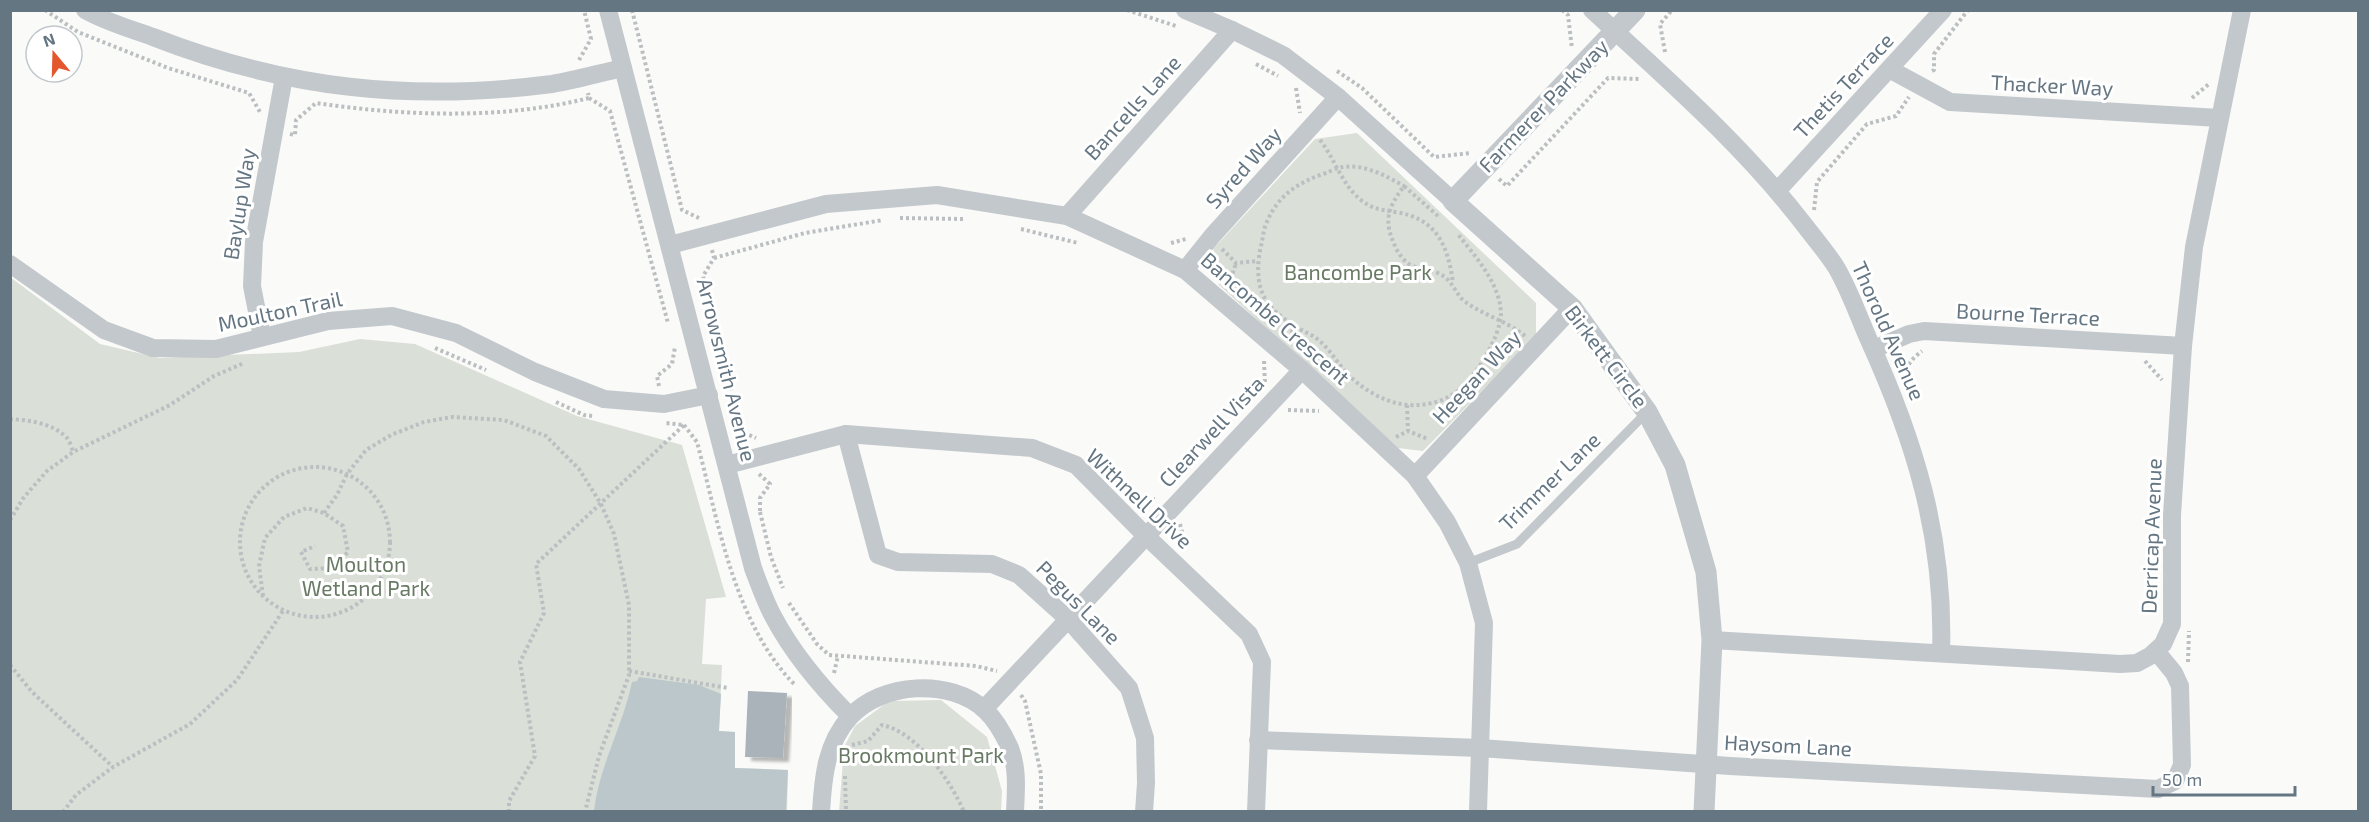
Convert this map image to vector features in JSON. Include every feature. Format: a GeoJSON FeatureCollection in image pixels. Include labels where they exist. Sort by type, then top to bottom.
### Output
{"type":"FeatureCollection","features":[{"type":"Feature","properties":{"kind":"street"},"geometry":{"type":"LineString","coordinates":[[85,10],[202,57],[285,77],[369,90],[455,92],[553,83],[623,68]]}},
{"type":"Feature","properties":{"kind":"street","name":"Arrowsmith Avenue"},"geometry":{"type":"LineString","coordinates":[[608,10],[753,568],[772,615],[796,654],[821,687],[850,716]]}},
{"type":"Feature","properties":{"kind":"street","name":"Birkett Circle"},"geometry":{"type":"LineString","coordinates":[[1185,10],[1283,55],[1338,97],[1572,308],[1647,412],[1675,465],[1706,572],[1712,640],[1704,812]]}},
{"type":"Feature","properties":{"kind":"street","name":"Thorold Avenue"},"geometry":{"type":"LineString","coordinates":[[1592,10],[1705,115],[1778,190],[1836,267],[1892,390],[1914,454],[1932,525],[1941,589],[1941,653]]}},
{"type":"Feature","properties":{"kind":"street","name":"Farmerer Parkway"},"geometry":{"type":"LineString","coordinates":[[1453,201],[1479,160],[1615,32],[1635,10]]}},
{"type":"Feature","properties":{"kind":"street","name":"Thetis Terrace"},"geometry":{"type":"LineString","coordinates":[[1778,190],[1891,70],[1943,10]]}},
{"type":"Feature","properties":{"kind":"street","name":"Derricap Avenue"},"geometry":{"type":"LineString","coordinates":[[2156,651],[2163,644],[2172,624],[2172,514],[2183,346],[2194,246],[2242,10]]}},
{"type":"Feature","properties":{"kind":"street","name":"Bancells Lane"},"geometry":{"type":"LineString","coordinates":[[1067,216],[1232,30]]}},
{"type":"Feature","properties":{"kind":"street","name":"Thacker Way"},"geometry":{"type":"LineString","coordinates":[[1891,70],[1950,102],[2219,117]]}},
{"type":"Feature","properties":{"kind":"street","name":"Baylup Way"},"geometry":{"type":"LineString","coordinates":[[262,337],[252,286],[254,242],[285,77]]}},
{"type":"Feature","properties":{"kind":"street","name":"Syred Way"},"geometry":{"type":"LineString","coordinates":[[1185,270],[1210,238],[1338,97]]}},
{"type":"Feature","properties":{"kind":"street","name":"Bancombe Crescent"},"geometry":{"type":"LineString","coordinates":[[670,245],[826,204],[937,195],[1067,216],[1185,270],[1302,370],[1415,476],[1447,522],[1468,563],[1484,623],[1478,812]]}},
{"type":"Feature","properties":{"kind":"street","name":"Moulton Trail"},"geometry":{"type":"LineString","coordinates":[[10,264],[104,330],[153,348],[216,349],[328,321],[392,316],[456,333],[535,372],[604,399],[662,404],[709,395]]}},
{"type":"Feature","properties":{"kind":"street","name":"Heegan Way"},"geometry":{"type":"LineString","coordinates":[[1415,476],[1572,308]]}},
{"type":"Feature","properties":{"kind":"street","name":"Bourne Terrace"},"geometry":{"type":"LineString","coordinates":[[1874,350],[1910,334],[1924,332],[2183,346]]}},
{"type":"Feature","properties":{"kind":"street","name":"Clearwell Vista"},"geometry":{"type":"LineString","coordinates":[[984,709],[1302,370]]}},
{"type":"Feature","properties":{"kind":"street","name":"Withnell Drive"},"geometry":{"type":"LineString","coordinates":[[727,465],[846,434],[1032,448],[1076,465],[1146,536],[1249,634],[1262,662],[1256,812]]}},
{"type":"Feature","properties":{"kind":"street","name":"Pegus Lane"},"geometry":{"type":"LineString","coordinates":[[846,434],[878,555],[898,562],[992,564],[1019,575],[1068,619],[1129,688],[1145,738],[1144,812]]}},
{"type":"Feature","properties":{"kind":"street"},"geometry":{"type":"LineString","coordinates":[[1712,640],[2120,664],[2144,660],[2156,651]]}},
{"type":"Feature","properties":{"kind":"street","name":"Haysom Lane"},"geometry":{"type":"LineString","coordinates":[[1258,740],[1480,748],[1707,764],[2158,789],[2175,781],[2182,765],[2182,720],[2181,696],[2177,680],[2156,651]]}},
{"type":"Feature","properties":{"kind":"street"},"geometry":{"type":"LineString","coordinates":[[821,812],[824,771],[828,756],[850,716],[877,698],[908,689],[924,688],[956,694],[984,709],[1003,734],[1017,775],[1016,812]]}},
{"type":"Feature","properties":{"kind":"lane","name":"Trimmer Lane"},"geometry":{"type":"LineString","coordinates":[[1468,563],[1517,544],[1647,412]]}},
{"type":"Feature","properties":{"kind":"path"},"geometry":{"type":"LineString","coordinates":[[632,10],[682,210],[706,221],[714,258]]}},
{"type":"Feature","properties":{"kind":"path"},"geometry":{"type":"LineString","coordinates":[[1334,68],[1362,88],[1434,157],[1479,160],[1507,186],[1608,78],[1641,80],[1666,56],[1660,24],[1672,10]]}},
{"type":"Feature","properties":{"kind":"path"},"geometry":{"type":"LineString","coordinates":[[1801,221],[1813,213],[1817,182],[1867,124],[1896,116],[1919,85],[1934,70],[1934,54],[1968,10]]}},
{"type":"Feature","properties":{"kind":"path"},"geometry":{"type":"LineString","coordinates":[[1564,11],[1568,15],[1572,48],[1565,56]]}},
{"type":"Feature","properties":{"kind":"path"},"geometry":{"type":"LineString","coordinates":[[589,98],[610,111],[669,327]]}},
{"type":"Feature","properties":{"kind":"path"},"geometry":{"type":"LineString","coordinates":[[1309,130],[1326,148],[1350,189],[1359,199],[1369,206],[1414,217],[1437,234],[1450,262],[1453,284],[1462,300],[1516,328],[1537,346]]}},
{"type":"Feature","properties":{"kind":"path"},"geometry":{"type":"LineString","coordinates":[[1479,160],[1480,145]]}},
{"type":"Feature","properties":{"kind":"path"},"geometry":{"type":"LineString","coordinates":[[1444,221],[1404,186],[1367,169],[1344,167],[1292,187],[1281,198],[1265,226],[1258,261],[1260,285],[1265,299],[1276,313],[1316,338],[1331,352],[1348,374],[1366,389],[1407,405],[1436,402],[1452,396],[1484,362],[1500,319],[1498,298],[1490,280],[1451,228]]}},
{"type":"Feature","properties":{"kind":"path"},"geometry":{"type":"LineString","coordinates":[[1404,186],[1393,202],[1387,219],[1390,235],[1397,251],[1406,262],[1432,270],[1453,284]]}},
{"type":"Feature","properties":{"kind":"path"},"geometry":{"type":"LineString","coordinates":[[764,441],[742,432],[703,276],[714,258],[805,232],[892,218],[972,219]]}},
{"type":"Feature","properties":{"kind":"path"},"geometry":{"type":"LineString","coordinates":[[1017,228],[1086,245]]}},
{"type":"Feature","properties":{"kind":"path"},"geometry":{"type":"LineString","coordinates":[[1210,238],[1236,263],[1258,261]]}},
{"type":"Feature","properties":{"kind":"path"},"geometry":{"type":"LineString","coordinates":[[1296,327],[1264,360],[1265,385],[1256,396],[1280,419],[1287,410],[1322,411]]}},
{"type":"Feature","properties":{"kind":"path"},"geometry":{"type":"LineString","coordinates":[[509,812],[509,801],[535,756],[520,662],[544,613],[536,564],[684,425],[663,423],[657,376],[672,364],[676,350],[673,338]]}},
{"type":"Feature","properties":{"kind":"path"},"geometry":{"type":"LineString","coordinates":[[432,347],[491,373]]}},
{"type":"Feature","properties":{"kind":"path"},"geometry":{"type":"LineString","coordinates":[[1892,390],[1906,382],[1905,372],[1912,359],[1924,350]]}},
{"type":"Feature","properties":{"kind":"path"},"geometry":{"type":"LineString","coordinates":[[2133,360],[2145,361],[2164,382],[2167,390],[2180,392]]}},
{"type":"Feature","properties":{"kind":"path"},"geometry":{"type":"LineString","coordinates":[[10,520],[24,497],[47,471],[73,452],[170,405],[214,376],[246,362]]}},
{"type":"Feature","properties":{"kind":"path"},"geometry":{"type":"LineString","coordinates":[[553,401],[584,415],[596,416]]}},
{"type":"Feature","properties":{"kind":"path"},"geometry":{"type":"LineString","coordinates":[[1407,405],[1408,431]]}},
{"type":"Feature","properties":{"kind":"path"},"geometry":{"type":"LineString","coordinates":[[324,513],[337,495],[347,474],[366,450],[391,435],[424,422],[452,417],[504,420],[546,436],[579,469],[601,504],[614,534],[629,605],[629,672],[599,756],[585,812]]}},
{"type":"Feature","properties":{"kind":"path"},"geometry":{"type":"LineString","coordinates":[[10,419],[33,420],[52,429],[67,438],[73,452]]}},
{"type":"Feature","properties":{"kind":"path"},"geometry":{"type":"LineString","coordinates":[[1383,446],[1389,440],[1408,431],[1423,436],[1439,450]]}},
{"type":"Feature","properties":{"kind":"path"},"geometry":{"type":"LineString","coordinates":[[324,468],[347,474],[368,489],[383,511],[390,536],[387,562],[380,578],[358,604],[334,615],[308,617],[283,611],[263,597],[249,579],[241,557],[240,533],[247,510],[260,491],[279,477],[301,469],[324,468]]}},
{"type":"Feature","properties":{"kind":"path"},"geometry":{"type":"LineString","coordinates":[[1129,498],[1159,500]]}},
{"type":"Feature","properties":{"kind":"path"},"geometry":{"type":"LineString","coordinates":[[263,597],[260,566],[265,538],[284,517],[307,508],[324,513],[344,526],[348,552],[332,568],[310,569],[301,552],[315,546]]}},
{"type":"Feature","properties":{"kind":"path"},"geometry":{"type":"LineString","coordinates":[[760,512],[771,557],[783,589]]}},
{"type":"Feature","properties":{"kind":"path"},"geometry":{"type":"LineString","coordinates":[[1180,524],[1184,546],[1192,554]]}},
{"type":"Feature","properties":{"kind":"path"},"geometry":{"type":"LineString","coordinates":[[786,599],[817,644],[829,656],[995,668],[1025,701],[1041,774],[1041,812]]}},
{"type":"Feature","properties":{"kind":"path"},"geometry":{"type":"LineString","coordinates":[[63,812],[76,795],[113,767],[190,724],[237,680],[283,611]]}},
{"type":"Feature","properties":{"kind":"path"},"geometry":{"type":"LineString","coordinates":[[2188,670],[2189,623]]}},
{"type":"Feature","properties":{"kind":"path"},"geometry":{"type":"LineString","coordinates":[[10,664],[32,692],[113,767]]}},
{"type":"Feature","properties":{"kind":"path"},"geometry":{"type":"LineString","coordinates":[[629,672],[728,688]]}},
{"type":"Feature","properties":{"kind":"path"},"geometry":{"type":"LineString","coordinates":[[849,746],[868,741],[882,725],[892,727],[914,742],[933,762],[958,798],[964,812]]}},
{"type":"Feature","properties":{"kind":"path"},"geometry":{"type":"LineString","coordinates":[[844,765],[846,812]]}},
{"type":"Feature","properties":{"kind":"green space","name":"Bancombe Park"},"geometry":{"type":"Polygon","coordinates":[[[1357,133],[1536,303],[1536,336],[1423,451],[1398,448],[1219,285],[1211,268],[1214,248],[1315,139],[1357,133]]]}},
{"type":"Feature","properties":{"kind":"green space","name":"Moulton Wetland Park"},"geometry":{"type":"Polygon","coordinates":[[[10,277],[100,344],[160,358],[299,352],[360,339],[415,344],[577,416],[682,445],[726,597],[706,599],[702,664],[722,665],[719,731],[735,732],[735,768],[788,770],[787,811],[11,811],[10,277]]]}},
{"type":"Feature","properties":{"kind":"green space","name":"Brookmount Park"},"geometry":{"type":"Polygon","coordinates":[[[941,700],[987,737],[1002,791],[1001,811],[839,812],[844,747],[855,726],[889,701],[941,700]]]}},
{"type":"Feature","properties":{"kind":"shaded area"},"geometry":{"type":"Polygon","coordinates":[[[639,677],[699,685],[721,694],[719,731],[735,732],[735,768],[788,770],[786,811],[594,811],[601,778],[632,682],[637,681],[639,677]]]}},
{"type":"Feature","properties":{"kind":"building"},"geometry":{"type":"Polygon","coordinates":[[[748,691],[787,693],[783,758],[745,757],[748,691]]]}}]}
